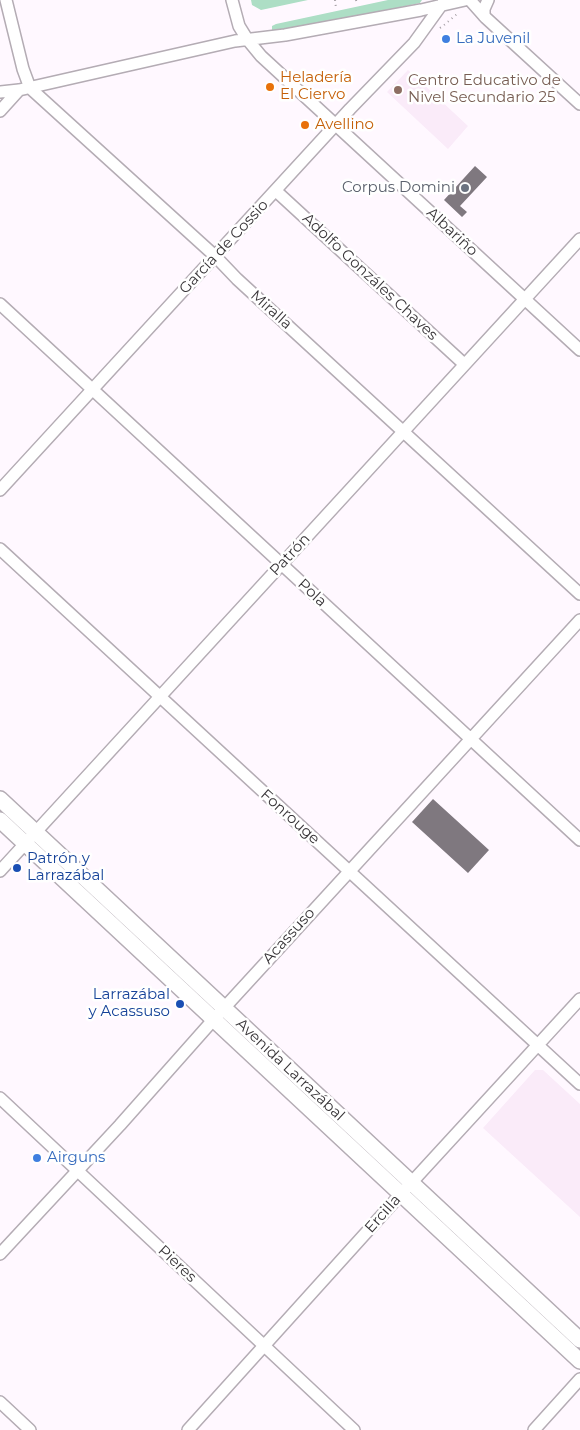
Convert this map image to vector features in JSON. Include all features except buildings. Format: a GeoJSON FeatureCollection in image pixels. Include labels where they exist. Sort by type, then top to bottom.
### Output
{"type":"FeatureCollection","features":[{"type":"Feature","properties":{"kind":"street","name":"Miralla"},"geometry":{"type":"LineString","coordinates":[[6,0],[23,69],[24,89],[215,256],[237,279],[580,594]]}},
{"type":"Feature","properties":{"kind":"street","name":"Albariño"},"geometry":{"type":"LineString","coordinates":[[232,0],[239,26],[261,56],[580,350]]}},
{"type":"Feature","properties":{"kind":"street"},"geometry":{"type":"LineString","coordinates":[[0,92],[24,89],[247,39],[285,35],[465,0]]}},
{"type":"Feature","properties":{"kind":"street"},"geometry":{"type":"LineString","coordinates":[[470,0],[481,13],[580,104]]}},
{"type":"Feature","properties":{"kind":"street"},"geometry":{"type":"LineString","coordinates":[[481,13],[488,0]]}},
{"type":"Feature","properties":{"kind":"street","name":"García de Cossio"},"geometry":{"type":"LineString","coordinates":[[0,490],[335,125],[414,43],[443,3]]}},
{"type":"Feature","properties":{"kind":"street"},"geometry":{"type":"LineString","coordinates":[[406,13],[418,20],[420,34]]}},
{"type":"Feature","properties":{"kind":"street"},"geometry":{"type":"LineString","coordinates":[[0,111],[24,89]]}},
{"type":"Feature","properties":{"kind":"street","name":"Adolfo Gonzáles Chaves"},"geometry":{"type":"LineString","coordinates":[[276,191],[464,364]]}},
{"type":"Feature","properties":{"kind":"street","name":"Patrón"},"geometry":{"type":"LineString","coordinates":[[0,871],[580,238]]}},
{"type":"Feature","properties":{"kind":"street","name":"Pola"},"geometry":{"type":"LineString","coordinates":[[0,304],[580,840]]}},
{"type":"Feature","properties":{"kind":"street","name":"Fonrouge"},"geometry":{"type":"LineString","coordinates":[[0,549],[159,698],[580,1084]]}},
{"type":"Feature","properties":{"kind":"street","name":"Acassuso"},"geometry":{"type":"LineString","coordinates":[[0,1254],[76,1170],[120,1125],[218,1014],[470,738],[580,620]]}},
{"type":"Feature","properties":{"kind":"street","name":"Avenida Larrazábal"},"geometry":{"type":"LineString","coordinates":[[0,799],[36,832],[401,1194],[580,1361]]}},
{"type":"Feature","properties":{"kind":"street","name":"Avenida Larrazábal"},"geometry":{"type":"LineString","coordinates":[[0,820],[218,1014],[412,1182],[580,1340]]}},
{"type":"Feature","properties":{"kind":"street","name":"Ercilla"},"geometry":{"type":"LineString","coordinates":[[188,1430],[580,999]]}},
{"type":"Feature","properties":{"kind":"street","name":"Pieres"},"geometry":{"type":"LineString","coordinates":[[0,1098],[354,1430]]}},
{"type":"Feature","properties":{"kind":"street"},"geometry":{"type":"LineString","coordinates":[[534,1430],[580,1379]]}},
{"type":"Feature","properties":{"kind":"street"},"geometry":{"type":"LineString","coordinates":[[0,1402],[30,1430]]}},
{"type":"Feature","properties":{"kind":"path"},"geometry":{"type":"LineString","coordinates":[[334,0],[336,8]]}},
{"type":"Feature","properties":{"kind":"path"},"geometry":{"type":"LineString","coordinates":[[356,0],[357,4]]}},
{"type":"Feature","properties":{"kind":"path"},"geometry":{"type":"LineString","coordinates":[[429,22],[439,28],[444,26],[458,13],[481,13]]}},
{"type":"Feature","properties":{"kind":"shaded area"},"geometry":{"type":"Polygon","coordinates":[[[408,70],[468,126],[448,149],[387,92],[408,70]]]}},
{"type":"Feature","properties":{"kind":"shaded area"},"geometry":{"type":"Polygon","coordinates":[[[535,1070],[543,1070],[580,1104],[580,1217],[483,1128],[535,1070]]]}},
{"type":"Feature","properties":{"kind":"green space"},"geometry":{"type":"Polygon","coordinates":[[[251,0],[308,0],[261,10],[252,5],[251,0]]]}},
{"type":"Feature","properties":{"kind":"green space"},"geometry":{"type":"Polygon","coordinates":[[[388,0],[422,0],[420,3],[278,33],[272,31],[272,26],[276,24],[388,0]]]}},
{"type":"Feature","properties":{"kind":"place","name":"La Juvenil"},"geometry":{"type":"Point","coordinates":[446,39]}},
{"type":"Feature","properties":{"kind":"place","name":"Heladería El Ciervo"},"geometry":{"type":"Point","coordinates":[270,87]}},
{"type":"Feature","properties":{"kind":"place","name":"Centro Educativo de Nivel Secundario 25"},"geometry":{"type":"Point","coordinates":[398,90]}},
{"type":"Feature","properties":{"kind":"place","name":"Avellino"},"geometry":{"type":"Point","coordinates":[305,125]}},
{"type":"Feature","properties":{"kind":"place","name":"Corpus Domini"},"geometry":{"type":"Point","coordinates":[465,188]}},
{"type":"Feature","properties":{"kind":"place","name":"Patrón y Larrazábal"},"geometry":{"type":"Point","coordinates":[17,868]}},
{"type":"Feature","properties":{"kind":"place","name":"Larrazábal y Acassuso"},"geometry":{"type":"Point","coordinates":[180,1004]}},
{"type":"Feature","properties":{"kind":"place","name":"Airguns"},"geometry":{"type":"Point","coordinates":[37,1158]}}]}
